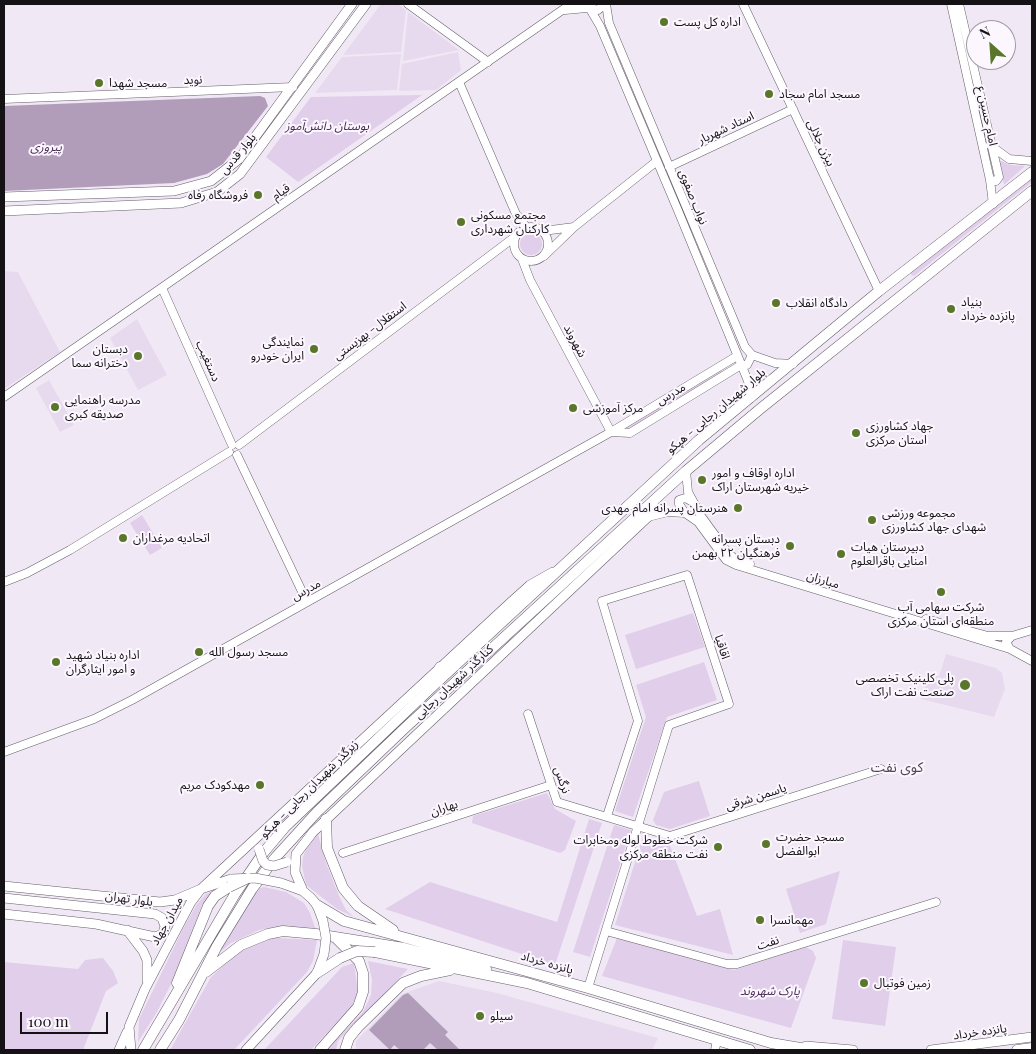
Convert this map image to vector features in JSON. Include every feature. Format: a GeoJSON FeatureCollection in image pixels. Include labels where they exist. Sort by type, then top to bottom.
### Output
{"type":"FeatureCollection","features":[{"type":"Feature","properties":{"kind":"main road","name":"بلوار قدس"},"geometry":{"type":"LineString","coordinates":[[4,197],[174,191],[210,181],[239,159],[352,4]]}},
{"type":"Feature","properties":{"kind":"main road","name":"بلوار قدس"},"geometry":{"type":"LineString","coordinates":[[4,211],[182,203],[217,192],[240,174],[366,4]]}},
{"type":"Feature","properties":{"kind":"main road"},"geometry":{"type":"LineString","coordinates":[[293,87],[301,92]]}},
{"type":"Feature","properties":{"kind":"main road","name":"بلوار شهیدان رجایی - هپکو"},"geometry":{"type":"LineString","coordinates":[[432,687],[699,440],[890,283],[1032,172]]}},
{"type":"Feature","properties":{"kind":"main road"},"geometry":{"type":"LineString","coordinates":[[654,500],[686,471],[1032,191]]}},
{"type":"Feature","properties":{"kind":"main road"},"geometry":{"type":"LineString","coordinates":[[906,271],[908,281],[916,284]]}},
{"type":"Feature","properties":{"kind":"main road"},"geometry":{"type":"LineString","coordinates":[[890,283],[899,287],[900,297]]}},
{"type":"Feature","properties":{"kind":"main road","name":"کنارگذر شهیدان رجایی"},"geometry":{"type":"LineString","coordinates":[[263,832],[259,849],[262,861],[267,865],[274,866],[287,862],[326,819],[648,518],[654,500]]}},
{"type":"Feature","properties":{"kind":"main road","name":"زیرگذر شهیدان رجایی - هپکو"},"geometry":{"type":"LineString","coordinates":[[160,1050],[179,1020],[217,946],[252,889],[275,858],[341,788],[654,500]]}},
{"type":"Feature","properties":{"kind":"main road","name":"کنارگذر شهیدان رجایی"},"geometry":{"type":"LineString","coordinates":[[201,889],[530,585],[558,569]]}},
{"type":"Feature","properties":{"kind":"main road"},"geometry":{"type":"LineString","coordinates":[[432,687],[440,667]]}},
{"type":"Feature","properties":{"kind":"main road","name":"زیرگذر شهیدان رجایی - هپکو"},"geometry":{"type":"LineString","coordinates":[[143,1050],[171,1005],[215,925],[264,852],[291,822],[432,687]]}},
{"type":"Feature","properties":{"kind":"main road"},"geometry":{"type":"LineString","coordinates":[[326,819],[327,848],[343,888],[358,906],[400,934]]}},
{"type":"Feature","properties":{"kind":"main road"},"geometry":{"type":"LineString","coordinates":[[296,854],[295,872],[303,891]]}},
{"type":"Feature","properties":{"kind":"main road"},"geometry":{"type":"LineString","coordinates":[[201,889],[248,878],[281,883],[303,891],[318,905],[323,921],[326,938],[324,954],[317,973],[246,1050]]}},
{"type":"Feature","properties":{"kind":"main road"},"geometry":{"type":"LineString","coordinates":[[171,1005],[208,906],[215,896],[230,883]]}},
{"type":"Feature","properties":{"kind":"main road","name":"بلوار تهران"},"geometry":{"type":"LineString","coordinates":[[4,886],[160,902],[175,900],[201,889]]}},
{"type":"Feature","properties":{"kind":"main road","name":"میدان جهاد"},"geometry":{"type":"LineString","coordinates":[[130,1045],[129,1027],[145,989],[191,902],[201,889]]}},
{"type":"Feature","properties":{"kind":"main road","name":"بلوار تهران"},"geometry":{"type":"LineString","coordinates":[[4,898],[155,914],[162,918],[165,926],[162,934],[155,937],[96,924],[4,914]]}},
{"type":"Feature","properties":{"kind":"main road","name":"پانزده خرداد"},"geometry":{"type":"LineString","coordinates":[[318,905],[344,921],[400,934],[771,1043],[812,1050]]}},
{"type":"Feature","properties":{"kind":"main road"},"geometry":{"type":"LineString","coordinates":[[127,930],[147,960],[145,989]]}},
{"type":"Feature","properties":{"kind":"main road"},"geometry":{"type":"LineString","coordinates":[[203,974],[241,945],[268,934],[283,931],[335,937],[427,953],[527,983]]}},
{"type":"Feature","properties":{"kind":"main road"},"geometry":{"type":"LineString","coordinates":[[320,1050],[358,1007],[363,992],[363,973],[359,961],[335,937]]}},
{"type":"Feature","properties":{"kind":"main road","name":"پانزده خرداد"},"geometry":{"type":"LineString","coordinates":[[317,973],[340,958],[357,951],[376,952],[527,983],[716,1045],[750,1050]]}},
{"type":"Feature","properties":{"kind":"main road"},"geometry":{"type":"LineString","coordinates":[[345,1050],[348,1038],[358,1026],[403,983],[421,976],[459,969]]}},
{"type":"Feature","properties":{"kind":"main road"},"geometry":{"type":"LineString","coordinates":[[118,1050],[129,1027]]}},
{"type":"Feature","properties":{"kind":"main road"},"geometry":{"type":"LineString","coordinates":[[258,1050],[259,1037]]}},
{"type":"Feature","properties":{"kind":"main road","name":"پانزده خرداد"},"geometry":{"type":"LineString","coordinates":[[931,1050],[1032,1037]]}},
{"type":"Feature","properties":{"kind":"main road","name":"پانزده خرداد"},"geometry":{"type":"LineString","coordinates":[[771,1043],[853,1050]]}},
{"type":"Feature","properties":{"kind":"main road","name":"پانزده خرداد"},"geometry":{"type":"LineString","coordinates":[[1017,1050],[1032,1048]]}},
{"type":"Feature","properties":{"kind":"street"},"geometry":{"type":"LineString","coordinates":[[408,4],[488,62]]}},
{"type":"Feature","properties":{"kind":"street","name":"قیام"},"geometry":{"type":"LineString","coordinates":[[4,397],[571,4]]}},
{"type":"Feature","properties":{"kind":"street"},"geometry":{"type":"LineString","coordinates":[[560,12],[573,8],[587,7],[598,10],[605,4]]}},
{"type":"Feature","properties":{"kind":"street","name":"نواب صفوی"},"geometry":{"type":"LineString","coordinates":[[605,4],[609,23],[669,167],[745,347],[752,356]]}},
{"type":"Feature","properties":{"kind":"street","name":"بیژن جلالی"},"geometry":{"type":"LineString","coordinates":[[742,4],[879,292]]}},
{"type":"Feature","properties":{"kind":"street","name":"امام حسین ع"},"geometry":{"type":"LineString","coordinates":[[951,4],[990,180],[993,204]]}},
{"type":"Feature","properties":{"kind":"street","name":"امام حسین ع"},"geometry":{"type":"LineString","coordinates":[[959,4],[990,145],[1009,159],[1032,161]]}},
{"type":"Feature","properties":{"kind":"street","name":"نواب صفوی"},"geometry":{"type":"LineString","coordinates":[[587,7],[600,26],[741,365],[751,398]]}},
{"type":"Feature","properties":{"kind":"street"},"geometry":{"type":"LineString","coordinates":[[600,26],[604,22],[609,23]]}},
{"type":"Feature","properties":{"kind":"street"},"geometry":{"type":"LineString","coordinates":[[459,82],[516,214],[527,228]]}},
{"type":"Feature","properties":{"kind":"street","name":"نوید"},"geometry":{"type":"LineString","coordinates":[[4,99],[293,87]]}},
{"type":"Feature","properties":{"kind":"street","name":"استاد شهریار"},"geometry":{"type":"LineString","coordinates":[[669,167],[793,109]]}},
{"type":"Feature","properties":{"kind":"street"},"geometry":{"type":"LineString","coordinates":[[990,145],[999,177],[996,181],[990,180]]}},
{"type":"Feature","properties":{"kind":"street"},"geometry":{"type":"LineString","coordinates":[[499,247],[515,250],[522,259],[535,261],[544,256],[574,227],[657,162]]}},
{"type":"Feature","properties":{"kind":"street"},"geometry":{"type":"LineString","coordinates":[[515,250],[517,235],[516,214]]}},
{"type":"Feature","properties":{"kind":"street"},"geometry":{"type":"LineString","coordinates":[[517,235],[532,227],[543,231],[574,227]]}},
{"type":"Feature","properties":{"kind":"street"},"geometry":{"type":"LineString","coordinates":[[543,231],[548,241],[547,252],[544,256]]}},
{"type":"Feature","properties":{"kind":"street","name":"استقلال- بهزیستی"},"geometry":{"type":"LineString","coordinates":[[4,582],[27,573],[70,550],[233,447],[517,235]]}},
{"type":"Feature","properties":{"kind":"street","name":"شهروند"},"geometry":{"type":"LineString","coordinates":[[522,259],[530,280],[611,432]]}},
{"type":"Feature","properties":{"kind":"street"},"geometry":{"type":"LineString","coordinates":[[530,280],[535,261]]}},
{"type":"Feature","properties":{"kind":"street","name":"دستغیب"},"geometry":{"type":"LineString","coordinates":[[162,288],[233,447]]}},
{"type":"Feature","properties":{"kind":"street","name":"مدرس"},"geometry":{"type":"LineString","coordinates":[[4,752],[94,719],[611,432],[737,356]]}},
{"type":"Feature","properties":{"kind":"street"},"geometry":{"type":"LineString","coordinates":[[752,356],[774,363],[793,364]]}},
{"type":"Feature","properties":{"kind":"street","name":"مدرس"},"geometry":{"type":"LineString","coordinates":[[611,432],[630,433],[741,365],[750,363],[752,356]]}},
{"type":"Feature","properties":{"kind":"street"},"geometry":{"type":"LineString","coordinates":[[233,447],[233,456],[237,455],[307,602]]}},
{"type":"Feature","properties":{"kind":"street","name":"مبارزان"},"geometry":{"type":"LineString","coordinates":[[686,471],[688,492],[692,502],[728,553],[734,558],[904,612],[988,636],[1012,636],[1032,630]]}},
{"type":"Feature","properties":{"kind":"street"},"geometry":{"type":"LineString","coordinates":[[685,512],[679,504],[680,500],[685,498],[692,502]]}},
{"type":"Feature","properties":{"kind":"street"},"geometry":{"type":"LineString","coordinates":[[648,518],[668,512],[685,512]]}},
{"type":"Feature","properties":{"kind":"street","name":"مبارزان"},"geometry":{"type":"LineString","coordinates":[[685,512],[698,522],[726,560],[736,565],[1010,649],[1032,661]]}},
{"type":"Feature","properties":{"kind":"street","name":"اقاقیا"},"geometry":{"type":"LineString","coordinates":[[588,988],[669,725],[729,704],[687,575],[602,600],[638,721],[607,816]]}},
{"type":"Feature","properties":{"kind":"street"},"geometry":{"type":"LineString","coordinates":[[1010,649],[1006,642],[1012,636]]}},
{"type":"Feature","properties":{"kind":"street","name":"نرگس"},"geometry":{"type":"LineString","coordinates":[[528,714],[557,802],[638,826]]}},
{"type":"Feature","properties":{"kind":"street","name":"یاسمن شرقی"},"geometry":{"type":"LineString","coordinates":[[638,826],[670,836],[880,769]]}},
{"type":"Feature","properties":{"kind":"street","name":"بهاران"},"geometry":{"type":"LineString","coordinates":[[343,853],[551,785]]}},
{"type":"Feature","properties":{"kind":"street","name":"نفت"},"geometry":{"type":"LineString","coordinates":[[606,931],[728,964],[737,964],[936,902]]}},
{"type":"Feature","properties":{"kind":"shaded area"},"geometry":{"type":"Polygon","coordinates":[[[381,4],[397,4],[406,10],[401,52],[343,55],[381,4]]]}},
{"type":"Feature","properties":{"kind":"shaded area"},"geometry":{"type":"Polygon","coordinates":[[[408,12],[459,50],[403,61],[408,12]]]}},
{"type":"Feature","properties":{"kind":"shaded area"},"geometry":{"type":"Polygon","coordinates":[[[458,52],[461,70],[436,90],[399,91],[402,64],[458,52]]]}},
{"type":"Feature","properties":{"kind":"shaded area"},"geometry":{"type":"Polygon","coordinates":[[[401,54],[397,90],[315,93],[342,57],[401,54]]]}},
{"type":"Feature","properties":{"kind":"shaded area"},"geometry":{"type":"Polygon","coordinates":[[[4,271],[18,272],[60,352],[4,389],[4,271]]]}},
{"type":"Feature","properties":{"kind":"shaded area","name":"دبستان دخترانه سما"},"geometry":{"type":"Polygon","coordinates":[[[137,319],[167,375],[138,390],[110,338],[137,319]]]}},
{"type":"Feature","properties":{"kind":"shaded area","name":"مدرسه راهنمایی صدیقه کبری"},"geometry":{"type":"Polygon","coordinates":[[[49,380],[74,425],[60,432],[36,388],[49,380]]]}},
{"type":"Feature","properties":{"kind":"shaded area","name":"پلی کلینیک تخصصی صنعت نفت اراک"},"geometry":{"type":"Polygon","coordinates":[[[946,654],[996,668],[1002,673],[1005,689],[994,717],[921,699],[929,674],[939,676],[946,654]]]}},
{"type":"Feature","properties":{"kind":"shaded area","name":"سیلو"},"geometry":{"type":"Polygon","coordinates":[[[439,981],[497,993],[658,1038],[652,1050],[356,1050],[356,1041],[402,994],[439,981]]]}},
{"type":"Feature","properties":{"kind":"green space","name":"بوستان دانش‌آموز"},"geometry":{"type":"Polygon","coordinates":[[[422,95],[298,182],[266,157],[311,97],[422,95]]]}},
{"type":"Feature","properties":{"kind":"green space","name":"پیروزی"},"geometry":{"type":"Polygon","coordinates":[[[260,96],[265,98],[268,106],[223,164],[207,174],[174,183],[4,191],[4,106],[260,96]]]}},
{"type":"Feature","properties":{"kind":"green space"},"geometry":{"type":"Polygon","coordinates":[[[999,160],[1010,165],[1025,166],[1004,185],[999,160]]]}},
{"type":"Feature","properties":{"kind":"green space"},"geometry":{"type":"Polygon","coordinates":[[[1032,176],[1032,182],[914,276],[911,275],[911,272],[1032,176]]]}},
{"type":"Feature","properties":{"kind":"green space"},"geometry":{"type":"Polygon","coordinates":[[[527,233],[535,233],[542,240],[542,248],[535,255],[527,255],[520,248],[520,240],[527,233]]]}},
{"type":"Feature","properties":{"kind":"green space"},"geometry":{"type":"Polygon","coordinates":[[[721,370],[723,372],[629,431],[624,430],[624,428],[721,370]]]}},
{"type":"Feature","properties":{"kind":"green space"},"geometry":{"type":"Polygon","coordinates":[[[142,515],[162,548],[150,555],[130,523],[142,515]]]}},
{"type":"Feature","properties":{"kind":"green space"},"geometry":{"type":"Polygon","coordinates":[[[693,613],[705,647],[636,669],[625,635],[693,613]]]}},
{"type":"Feature","properties":{"kind":"green space"},"geometry":{"type":"Polygon","coordinates":[[[704,662],[717,700],[667,717],[633,817],[615,811],[646,717],[636,685],[704,662]]]}},
{"type":"Feature","properties":{"kind":"green space"},"geometry":{"type":"Polygon","coordinates":[[[699,781],[710,816],[670,829],[656,825],[653,820],[664,792],[699,781]]]}},
{"type":"Feature","properties":{"kind":"green space"},"geometry":{"type":"Polygon","coordinates":[[[547,793],[555,809],[576,821],[565,850],[560,853],[472,823],[473,816],[547,793]]]}},
{"type":"Feature","properties":{"kind":"green space"},"geometry":{"type":"Polygon","coordinates":[[[589,819],[602,823],[555,965],[385,909],[430,882],[557,922],[589,819]]]}},
{"type":"Feature","properties":{"kind":"green space"},"geometry":{"type":"Polygon","coordinates":[[[614,825],[631,830],[590,957],[573,952],[614,825]]]}},
{"type":"Feature","properties":{"kind":"green space"},"geometry":{"type":"Polygon","coordinates":[[[318,834],[326,863],[339,896],[346,910],[354,917],[337,909],[306,885],[302,866],[303,857],[306,849],[318,834]]]}},
{"type":"Feature","properties":{"kind":"green space"},"geometry":{"type":"Polygon","coordinates":[[[643,837],[669,843],[697,916],[720,909],[733,955],[615,925],[643,837]]]}},
{"type":"Feature","properties":{"kind":"green space"},"geometry":{"type":"Polygon","coordinates":[[[840,871],[826,924],[800,933],[786,889],[840,871]]]}},
{"type":"Feature","properties":{"kind":"green space"},"geometry":{"type":"Polygon","coordinates":[[[221,887],[210,895],[202,905],[174,978],[157,1012],[138,1042],[139,1019],[184,927],[197,904],[206,894],[221,887]]]}},
{"type":"Feature","properties":{"kind":"green space"},"geometry":{"type":"Polygon","coordinates":[[[264,887],[286,892],[304,903],[316,930],[274,927],[259,930],[231,943],[219,953],[256,889],[264,887]]]}},
{"type":"Feature","properties":{"kind":"green space"},"geometry":{"type":"Polygon","coordinates":[[[277,938],[317,940],[313,961],[307,972],[234,1050],[170,1050],[211,977],[239,951],[259,941],[277,938]]]}},
{"type":"Feature","properties":{"kind":"green space","name":"پارک شهروند"},"geometry":{"type":"Polygon","coordinates":[[[617,938],[734,970],[806,947],[813,951],[816,958],[791,1028],[602,976],[617,938]]]}},
{"type":"Feature","properties":{"kind":"green space","name":"زمین فوتبال"},"geometry":{"type":"Polygon","coordinates":[[[843,940],[896,947],[885,1026],[832,1019],[843,940]]]}},
{"type":"Feature","properties":{"kind":"green space"},"geometry":{"type":"Polygon","coordinates":[[[103,958],[113,971],[118,983],[106,991],[83,1050],[4,1050],[4,962],[78,969],[85,960],[103,958]]]}},
{"type":"Feature","properties":{"kind":"green space"},"geometry":{"type":"Polygon","coordinates":[[[368,961],[408,969],[338,1041],[336,1050],[327,1050],[363,1012],[371,995],[372,980],[368,961]]]}},
{"type":"Feature","properties":{"kind":"green space"},"geometry":{"type":"Polygon","coordinates":[[[354,963],[358,992],[352,1006],[311,1050],[264,1050],[342,967],[354,963]]]}},
{"type":"Feature","properties":{"kind":"green space"},"geometry":{"type":"Polygon","coordinates":[[[408,993],[448,1032],[445,1035],[460,1050],[438,1050],[430,1043],[423,1050],[400,1050],[394,1045],[390,1050],[369,1030],[403,995],[408,993]]]}},
{"type":"Feature","properties":{"kind":"place","name":"اداره کل پست"},"geometry":{"type":"Point","coordinates":[664,22]}},
{"type":"Feature","properties":{"kind":"place","name":"مسجد شهدا"},"geometry":{"type":"Point","coordinates":[99,83]}},
{"type":"Feature","properties":{"kind":"place","name":"مسجد امام سجاد"},"geometry":{"type":"Point","coordinates":[769,94]}},
{"type":"Feature","properties":{"kind":"place","name":"فروشگاه رفاه"},"geometry":{"type":"Point","coordinates":[258,195]}},
{"type":"Feature","properties":{"kind":"place","name":"مجتمع مسکونی کارکنان شهرداری"},"geometry":{"type":"Point","coordinates":[461,222]}},
{"type":"Feature","properties":{"kind":"place","name":"دادگاه انقلاب"},"geometry":{"type":"Point","coordinates":[776,303]}},
{"type":"Feature","properties":{"kind":"place","name":"بنیاد پانزده خرداد"},"geometry":{"type":"Point","coordinates":[951,309]}},
{"type":"Feature","properties":{"kind":"place","name":"نمایندگی ایران خودرو"},"geometry":{"type":"Point","coordinates":[314,349]}},
{"type":"Feature","properties":{"kind":"place","name":"دبستان دخترانه سما"},"geometry":{"type":"Point","coordinates":[138,356]}},
{"type":"Feature","properties":{"kind":"place","name":"مدرسه راهنمایی صدیقه کبری"},"geometry":{"type":"Point","coordinates":[55,407]}},
{"type":"Feature","properties":{"kind":"place","name":"مرکز آموزشی"},"geometry":{"type":"Point","coordinates":[573,408]}},
{"type":"Feature","properties":{"kind":"place","name":"جهاد کشاورزی استان مرکزی"},"geometry":{"type":"Point","coordinates":[856,433]}},
{"type":"Feature","properties":{"kind":"place","name":"اداره اوقاف و امور خیریه شهرستان اراک"},"geometry":{"type":"Point","coordinates":[702,480]}},
{"type":"Feature","properties":{"kind":"place","name":"هنرستان پسرانه امام مهدی"},"geometry":{"type":"Point","coordinates":[738,508]}},
{"type":"Feature","properties":{"kind":"place","name":"مجموعه ورزشی شهدای جهاد کشاورزی"},"geometry":{"type":"Point","coordinates":[872,520]}},
{"type":"Feature","properties":{"kind":"place","name":"اتحادیه مرغداران"},"geometry":{"type":"Point","coordinates":[123,538]}},
{"type":"Feature","properties":{"kind":"place","name":"دبستان پسرانه فرهنگیان ۲۲ بهمن"},"geometry":{"type":"Point","coordinates":[790,546]}},
{"type":"Feature","properties":{"kind":"place","name":"دبیرستان هیات امنایی باقرالعلوم"},"geometry":{"type":"Point","coordinates":[841,554]}},
{"type":"Feature","properties":{"kind":"place","name":"شرکت سهامی آب منطقه‌ای استان مرکزی"},"geometry":{"type":"Point","coordinates":[941,592]}},
{"type":"Feature","properties":{"kind":"place","name":"مسجد رسول الله"},"geometry":{"type":"Point","coordinates":[199,652]}},
{"type":"Feature","properties":{"kind":"place","name":"اداره بنیاد شهید و امور ایثارگران"},"geometry":{"type":"Point","coordinates":[56,662]}},
{"type":"Feature","properties":{"kind":"place","name":"پلی کلینیک تخصصی صنعت نفت اراک"},"geometry":{"type":"Point","coordinates":[965,685]}},
{"type":"Feature","properties":{"kind":"place","name":"مهدکودک مریم"},"geometry":{"type":"Point","coordinates":[260,785]}},
{"type":"Feature","properties":{"kind":"place","name":"مسجد حضرت ابوالفضل"},"geometry":{"type":"Point","coordinates":[766,844]}},
{"type":"Feature","properties":{"kind":"place","name":"شرکت خطوط لوله ومخابرات نفت منطقه مرکزی"},"geometry":{"type":"Point","coordinates":[718,847]}},
{"type":"Feature","properties":{"kind":"place","name":"مهمانسرا"},"geometry":{"type":"Point","coordinates":[760,920]}},
{"type":"Feature","properties":{"kind":"place","name":"زمین فوتبال"},"geometry":{"type":"Point","coordinates":[864,983]}},
{"type":"Feature","properties":{"kind":"place","name":"سیلو"},"geometry":{"type":"Point","coordinates":[480,1016]}},
{"type":"Feature","properties":{"kind":"district","name":"کوی نفت"},"geometry":{"type":"Point","coordinates":[897,768]}}]}
